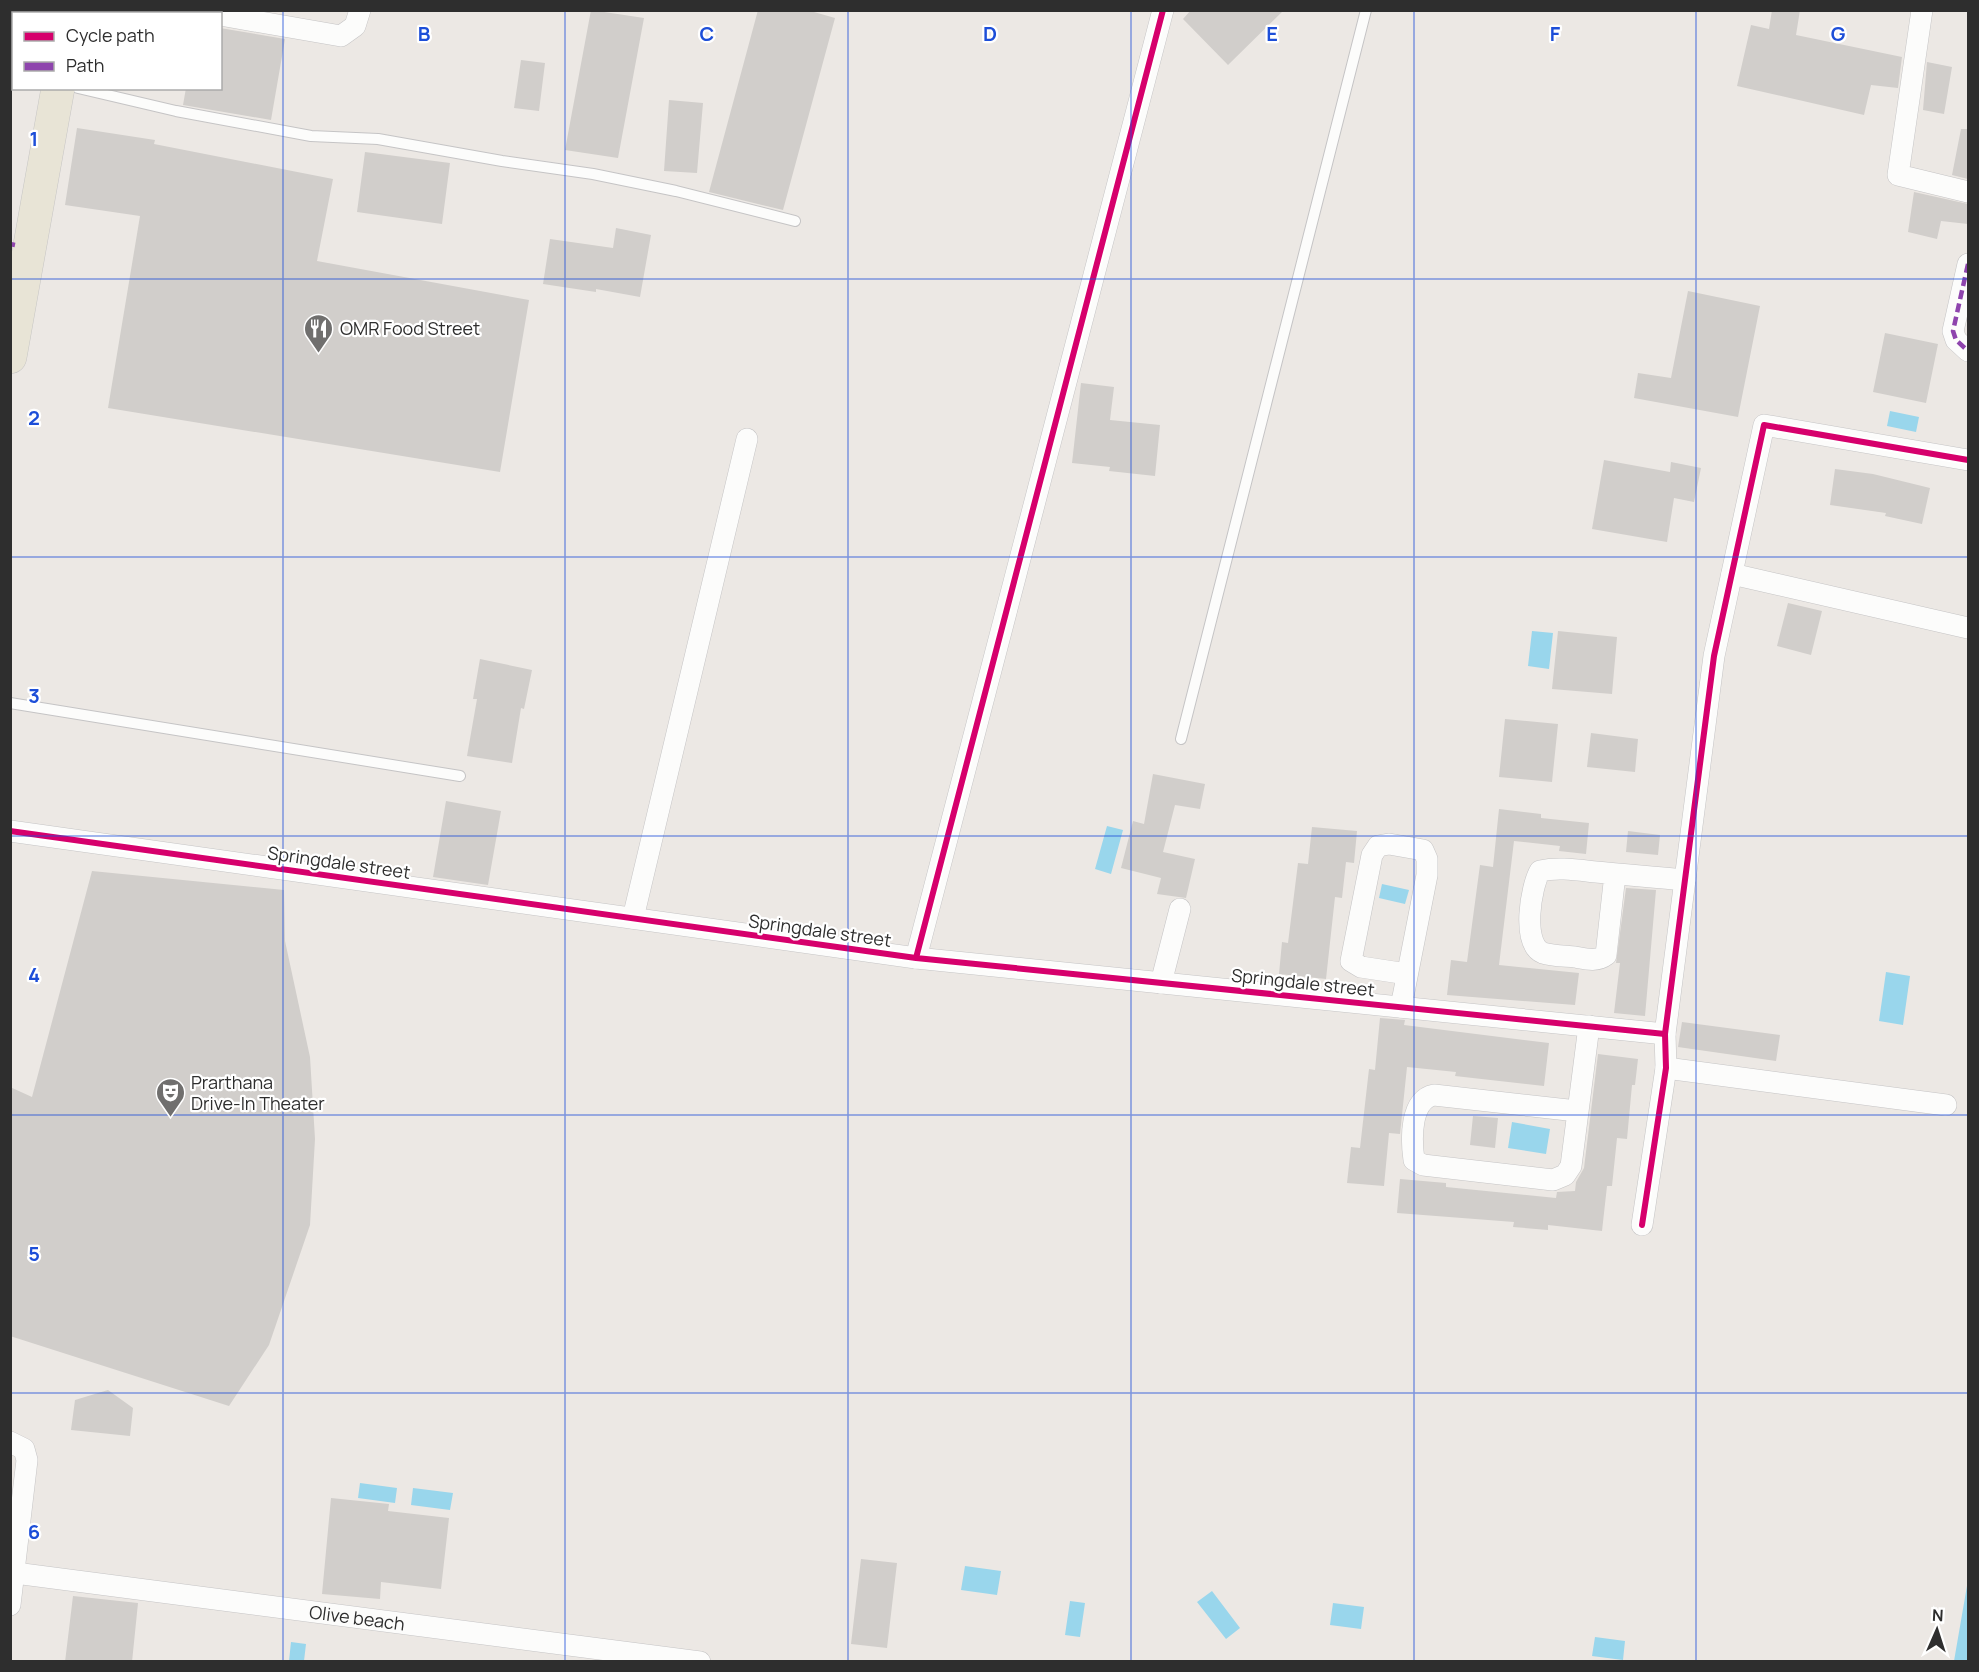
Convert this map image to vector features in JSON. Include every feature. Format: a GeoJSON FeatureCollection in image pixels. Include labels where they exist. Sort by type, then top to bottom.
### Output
{"type":"FeatureCollection","features":[{"type":"Feature","properties":{"kind":"main road"},"geometry":{"type":"LineString","coordinates":[[12,253],[41,90]]}},
{"type":"Feature","properties":{"kind":"main road"},"geometry":{"type":"LineString","coordinates":[[10,357],[58,90]]}},
{"type":"Feature","properties":{"kind":"street"},"geometry":{"type":"LineString","coordinates":[[222,15],[341,36],[355,26],[360,10]]}},
{"type":"Feature","properties":{"kind":"street"},"geometry":{"type":"LineString","coordinates":[[916,958],[1162,10]]}},
{"type":"Feature","properties":{"kind":"street"},"geometry":{"type":"LineString","coordinates":[[1922,10],[1898,175],[1968,192]]}},
{"type":"Feature","properties":{"kind":"street"},"geometry":{"type":"LineString","coordinates":[[1968,264],[1953,331],[1956,340],[1968,351]]}},
{"type":"Feature","properties":{"kind":"street"},"geometry":{"type":"LineString","coordinates":[[1642,1225],[1666,1068],[1665,1034],[1714,656],[1764,425],[1968,460]]}},
{"type":"Feature","properties":{"kind":"street"},"geometry":{"type":"LineString","coordinates":[[633,918],[747,439]]}},
{"type":"Feature","properties":{"kind":"street"},"geometry":{"type":"LineString","coordinates":[[1732,574],[1968,628]]}},
{"type":"Feature","properties":{"kind":"street","name":"Springdale street"},"geometry":{"type":"LineString","coordinates":[[10,831],[916,958],[1665,1034]]}},
{"type":"Feature","properties":{"kind":"street"},"geometry":{"type":"LineString","coordinates":[[1401,1007],[1427,875],[1427,859],[1423,850],[1389,844],[1378,846],[1372,855],[1351,961],[1361,968],[1407,974]]}},
{"type":"Feature","properties":{"kind":"street"},"geometry":{"type":"LineString","coordinates":[[1615,874],[1606,955],[1595,960],[1542,952],[1533,945],[1529,933],[1534,882],[1540,871],[1552,868],[1685,880]]}},
{"type":"Feature","properties":{"kind":"street"},"geometry":{"type":"LineString","coordinates":[[1161,983],[1180,909]]}},
{"type":"Feature","properties":{"kind":"street"},"geometry":{"type":"LineString","coordinates":[[1577,1111],[1434,1095],[1424,1097],[1417,1105],[1412,1149],[1414,1160],[1423,1165],[1553,1180],[1565,1175],[1571,1166],[1589,1026]]}},
{"type":"Feature","properties":{"kind":"street"},"geometry":{"type":"LineString","coordinates":[[1666,1068],[1946,1105]]}},
{"type":"Feature","properties":{"kind":"street"},"geometry":{"type":"LineString","coordinates":[[10,1442],[24,1449],[27,1460],[10,1605]]}},
{"type":"Feature","properties":{"kind":"street","name":"Olive beach"},"geometry":{"type":"LineString","coordinates":[[15,1573],[700,1662]]}},
{"type":"Feature","properties":{"kind":"lane"},"geometry":{"type":"LineString","coordinates":[[1181,739],[1366,10]]}},
{"type":"Feature","properties":{"kind":"lane"},"geometry":{"type":"LineString","coordinates":[[87,90],[176,111],[311,136],[378,139],[593,174],[707,198],[795,221]]}},
{"type":"Feature","properties":{"kind":"lane"},"geometry":{"type":"LineString","coordinates":[[10,703],[460,776]]}},
{"type":"Feature","properties":{"kind":"water"},"geometry":{"type":"Polygon","coordinates":[[[1890,411],[1919,417],[1916,432],[1887,426],[1890,411]]]}},
{"type":"Feature","properties":{"kind":"water"},"geometry":{"type":"Polygon","coordinates":[[[1532,631],[1553,633],[1549,669],[1528,666],[1532,631]]]}},
{"type":"Feature","properties":{"kind":"water"},"geometry":{"type":"Polygon","coordinates":[[[1107,826],[1123,830],[1111,874],[1095,869],[1107,826]]]}},
{"type":"Feature","properties":{"kind":"water"},"geometry":{"type":"Polygon","coordinates":[[[1382,884],[1409,890],[1405,904],[1379,898],[1382,884]]]}},
{"type":"Feature","properties":{"kind":"water"},"geometry":{"type":"Polygon","coordinates":[[[1886,972],[1910,976],[1903,1025],[1879,1021],[1886,972]]]}},
{"type":"Feature","properties":{"kind":"water"},"geometry":{"type":"Polygon","coordinates":[[[1512,1122],[1550,1129],[1546,1154],[1508,1148],[1512,1122]]]}},
{"type":"Feature","properties":{"kind":"water"},"geometry":{"type":"Polygon","coordinates":[[[360,1483],[397,1488],[395,1503],[358,1498],[360,1483]]]}},
{"type":"Feature","properties":{"kind":"water"},"geometry":{"type":"Polygon","coordinates":[[[413,1488],[453,1493],[450,1510],[411,1505],[413,1488]]]}},
{"type":"Feature","properties":{"kind":"water"},"geometry":{"type":"Polygon","coordinates":[[[965,1566],[1001,1571],[997,1595],[961,1590],[965,1566]]]}},
{"type":"Feature","properties":{"kind":"water"},"geometry":{"type":"Polygon","coordinates":[[[1968,1580],[1968,1661],[1954,1661],[1968,1580]]]}},
{"type":"Feature","properties":{"kind":"water"},"geometry":{"type":"Polygon","coordinates":[[[1212,1591],[1240,1628],[1226,1639],[1197,1602],[1212,1591]]]}},
{"type":"Feature","properties":{"kind":"water"},"geometry":{"type":"Polygon","coordinates":[[[1070,1601],[1085,1603],[1080,1637],[1065,1635],[1070,1601]]]}},
{"type":"Feature","properties":{"kind":"water"},"geometry":{"type":"Polygon","coordinates":[[[1333,1603],[1364,1607],[1361,1629],[1330,1625],[1333,1603]]]}},
{"type":"Feature","properties":{"kind":"water"},"geometry":{"type":"Polygon","coordinates":[[[1595,1637],[1625,1641],[1623,1660],[1592,1656],[1595,1637]]]}},
{"type":"Feature","properties":{"kind":"water"},"geometry":{"type":"Polygon","coordinates":[[[291,1642],[306,1644],[304,1661],[289,1661],[291,1642]]]}},
{"type":"Feature","properties":{"kind":"building"},"geometry":{"type":"Polygon","coordinates":[[[591,10],[644,18],[618,158],[565,150],[591,10]]]}},
{"type":"Feature","properties":{"kind":"building"},"geometry":{"type":"Polygon","coordinates":[[[758,10],[807,10],[835,18],[783,210],[709,192],[758,10]]]}},
{"type":"Feature","properties":{"kind":"building"},"geometry":{"type":"Polygon","coordinates":[[[1191,10],[1284,10],[1228,65],[1183,19],[1191,10]]]}},
{"type":"Feature","properties":{"kind":"building"},"geometry":{"type":"Polygon","coordinates":[[[1772,10],[1800,10],[1796,35],[1902,57],[1898,88],[1871,85],[1864,115],[1737,86],[1751,25],[1769,29],[1772,10]]]}},
{"type":"Feature","properties":{"kind":"building"},"geometry":{"type":"Polygon","coordinates":[[[222,28],[285,39],[271,120],[183,105],[186,90],[222,90],[222,28]]]}},
{"type":"Feature","properties":{"kind":"building"},"geometry":{"type":"Polygon","coordinates":[[[521,60],[545,63],[539,111],[514,108],[521,60]]]}},
{"type":"Feature","properties":{"kind":"building"},"geometry":{"type":"Polygon","coordinates":[[[1927,62],[1952,67],[1944,114],[1923,110],[1927,62]]]}},
{"type":"Feature","properties":{"kind":"building"},"geometry":{"type":"Polygon","coordinates":[[[669,100],[703,103],[697,173],[664,171],[669,100]]]}},
{"type":"Feature","properties":{"kind":"building","name":"OMR Food Street"},"geometry":{"type":"Polygon","coordinates":[[[77,128],[155,140],[154,144],[333,179],[317,261],[529,300],[500,472],[108,408],[140,216],[65,205],[77,128]]]}},
{"type":"Feature","properties":{"kind":"building"},"geometry":{"type":"Polygon","coordinates":[[[1961,129],[1968,129],[1968,179],[1952,175],[1961,129]]]}},
{"type":"Feature","properties":{"kind":"building"},"geometry":{"type":"Polygon","coordinates":[[[365,152],[450,163],[442,224],[357,212],[365,152]]]}},
{"type":"Feature","properties":{"kind":"building"},"geometry":{"type":"Polygon","coordinates":[[[1914,192],[1968,204],[1968,224],[1941,221],[1937,239],[1908,232],[1914,192]]]}},
{"type":"Feature","properties":{"kind":"building"},"geometry":{"type":"Polygon","coordinates":[[[616,228],[651,235],[640,297],[596,289],[596,292],[543,284],[550,239],[613,248],[616,228]]]}},
{"type":"Feature","properties":{"kind":"building"},"geometry":{"type":"Polygon","coordinates":[[[1688,291],[1760,306],[1738,417],[1634,398],[1638,373],[1671,378],[1688,291]]]}},
{"type":"Feature","properties":{"kind":"building"},"geometry":{"type":"Polygon","coordinates":[[[1885,333],[1938,344],[1926,403],[1873,392],[1885,333]]]}},
{"type":"Feature","properties":{"kind":"building"},"geometry":{"type":"Polygon","coordinates":[[[1081,383],[1114,387],[1110,420],[1160,425],[1155,476],[1109,471],[1110,467],[1072,463],[1081,383]]]}},
{"type":"Feature","properties":{"kind":"building"},"geometry":{"type":"Polygon","coordinates":[[[1604,460],[1670,472],[1671,462],[1701,468],[1694,502],[1674,498],[1667,542],[1592,529],[1604,460]]]}},
{"type":"Feature","properties":{"kind":"building"},"geometry":{"type":"Polygon","coordinates":[[[1835,469],[1873,474],[1930,488],[1922,524],[1885,516],[1886,513],[1830,505],[1835,469]]]}},
{"type":"Feature","properties":{"kind":"building"},"geometry":{"type":"Polygon","coordinates":[[[1788,603],[1822,611],[1811,655],[1777,646],[1788,603]]]}},
{"type":"Feature","properties":{"kind":"building"},"geometry":{"type":"Polygon","coordinates":[[[1558,631],[1617,637],[1612,694],[1552,689],[1558,631]]]}},
{"type":"Feature","properties":{"kind":"building"},"geometry":{"type":"Polygon","coordinates":[[[480,659],[532,670],[524,709],[521,708],[512,763],[467,756],[477,699],[473,699],[480,659]]]}},
{"type":"Feature","properties":{"kind":"building"},"geometry":{"type":"Polygon","coordinates":[[[1505,719],[1558,724],[1552,782],[1499,777],[1505,719]]]}},
{"type":"Feature","properties":{"kind":"building"},"geometry":{"type":"Polygon","coordinates":[[[1591,733],[1638,739],[1635,772],[1587,767],[1591,733]]]}},
{"type":"Feature","properties":{"kind":"building"},"geometry":{"type":"Polygon","coordinates":[[[1153,774],[1205,784],[1200,809],[1175,805],[1163,852],[1195,859],[1186,898],[1157,894],[1161,878],[1121,868],[1133,821],[1144,824],[1153,774]]]}},
{"type":"Feature","properties":{"kind":"building"},"geometry":{"type":"Polygon","coordinates":[[[446,801],[501,811],[488,885],[433,877],[446,801]]]}},
{"type":"Feature","properties":{"kind":"building"},"geometry":{"type":"Polygon","coordinates":[[[1499,809],[1541,814],[1541,818],[1589,823],[1586,854],[1559,851],[1560,846],[1514,841],[1499,965],[1579,973],[1575,1005],[1447,995],[1451,960],[1467,962],[1480,865],[1493,867],[1499,809]]]}},
{"type":"Feature","properties":{"kind":"building"},"geometry":{"type":"Polygon","coordinates":[[[1312,827],[1357,831],[1354,863],[1346,862],[1342,898],[1335,897],[1326,979],[1279,974],[1282,942],[1288,943],[1298,863],[1308,864],[1312,827]]]}},
{"type":"Feature","properties":{"kind":"building"},"geometry":{"type":"Polygon","coordinates":[[[1628,831],[1660,835],[1658,855],[1626,852],[1628,831]]]}},
{"type":"Feature","properties":{"kind":"building","name":"Prarthana Drive-In Theater"},"geometry":{"type":"Polygon","coordinates":[[[92,871],[284,890],[285,941],[310,1057],[315,1139],[310,1225],[269,1345],[229,1406],[10,1336],[10,1087],[32,1097],[92,871]]]}},
{"type":"Feature","properties":{"kind":"building"},"geometry":{"type":"Polygon","coordinates":[[[1626,888],[1656,890],[1645,1016],[1614,1013],[1620,963],[1616,963],[1626,888]]]}},
{"type":"Feature","properties":{"kind":"building"},"geometry":{"type":"Polygon","coordinates":[[[1380,1018],[1405,1020],[1404,1025],[1549,1043],[1544,1086],[1455,1076],[1456,1072],[1407,1067],[1400,1134],[1389,1133],[1384,1186],[1347,1183],[1351,1147],[1360,1148],[1369,1069],[1375,1070],[1380,1018]]]}},
{"type":"Feature","properties":{"kind":"building"},"geometry":{"type":"Polygon","coordinates":[[[1682,1022],[1780,1035],[1776,1061],[1678,1047],[1682,1022]]]}},
{"type":"Feature","properties":{"kind":"building"},"geometry":{"type":"Polygon","coordinates":[[[1598,1054],[1638,1059],[1635,1085],[1632,1085],[1627,1139],[1617,1138],[1612,1186],[1607,1186],[1602,1231],[1548,1225],[1548,1230],[1513,1227],[1514,1222],[1397,1213],[1400,1179],[1446,1183],[1446,1187],[1556,1198],[1557,1192],[1575,1191],[1576,1182],[1584,1168],[1598,1054]]]}},
{"type":"Feature","properties":{"kind":"building"},"geometry":{"type":"Polygon","coordinates":[[[1473,1116],[1498,1118],[1495,1148],[1470,1145],[1473,1116]]]}},
{"type":"Feature","properties":{"kind":"building"},"geometry":{"type":"Polygon","coordinates":[[[108,1390],[133,1408],[130,1436],[71,1430],[75,1400],[108,1390]]]}},
{"type":"Feature","properties":{"kind":"building"},"geometry":{"type":"Polygon","coordinates":[[[331,1498],[389,1504],[388,1511],[449,1518],[441,1589],[381,1582],[380,1599],[322,1594],[331,1498]]]}},
{"type":"Feature","properties":{"kind":"building"},"geometry":{"type":"Polygon","coordinates":[[[861,1559],[897,1563],[887,1648],[851,1644],[861,1559]]]}},
{"type":"Feature","properties":{"kind":"building"},"geometry":{"type":"Polygon","coordinates":[[[73,1596],[138,1603],[132,1662],[65,1662],[73,1596]]]}},
{"type":"Feature","properties":{"kind":"marked path"},"geometry":{"type":"LineString","coordinates":[[10,244],[15,245]]}},
{"type":"Feature","properties":{"kind":"marked path"},"geometry":{"type":"LineString","coordinates":[[1968,264],[1953,331],[1956,340],[1968,351]]}},
{"type":"Feature","properties":{"kind":"cycle path"},"geometry":{"type":"LineString","coordinates":[[916,958],[1163,10]]}},
{"type":"Feature","properties":{"kind":"cycle path"},"geometry":{"type":"LineString","coordinates":[[1642,1225],[1666,1068],[1665,1034],[1714,656],[1764,425],[1968,460]]}},
{"type":"Feature","properties":{"kind":"cycle path"},"geometry":{"type":"LineString","coordinates":[[10,831],[916,958],[1665,1034]]}},
{"type":"Feature","properties":{"kind":"place","name":"OMR Food Street"},"geometry":{"type":"Point","coordinates":[319,354]}},
{"type":"Feature","properties":{"kind":"place","name":"Prarthana Drive-In Theater"},"geometry":{"type":"Point","coordinates":[170,1118]}}]}
